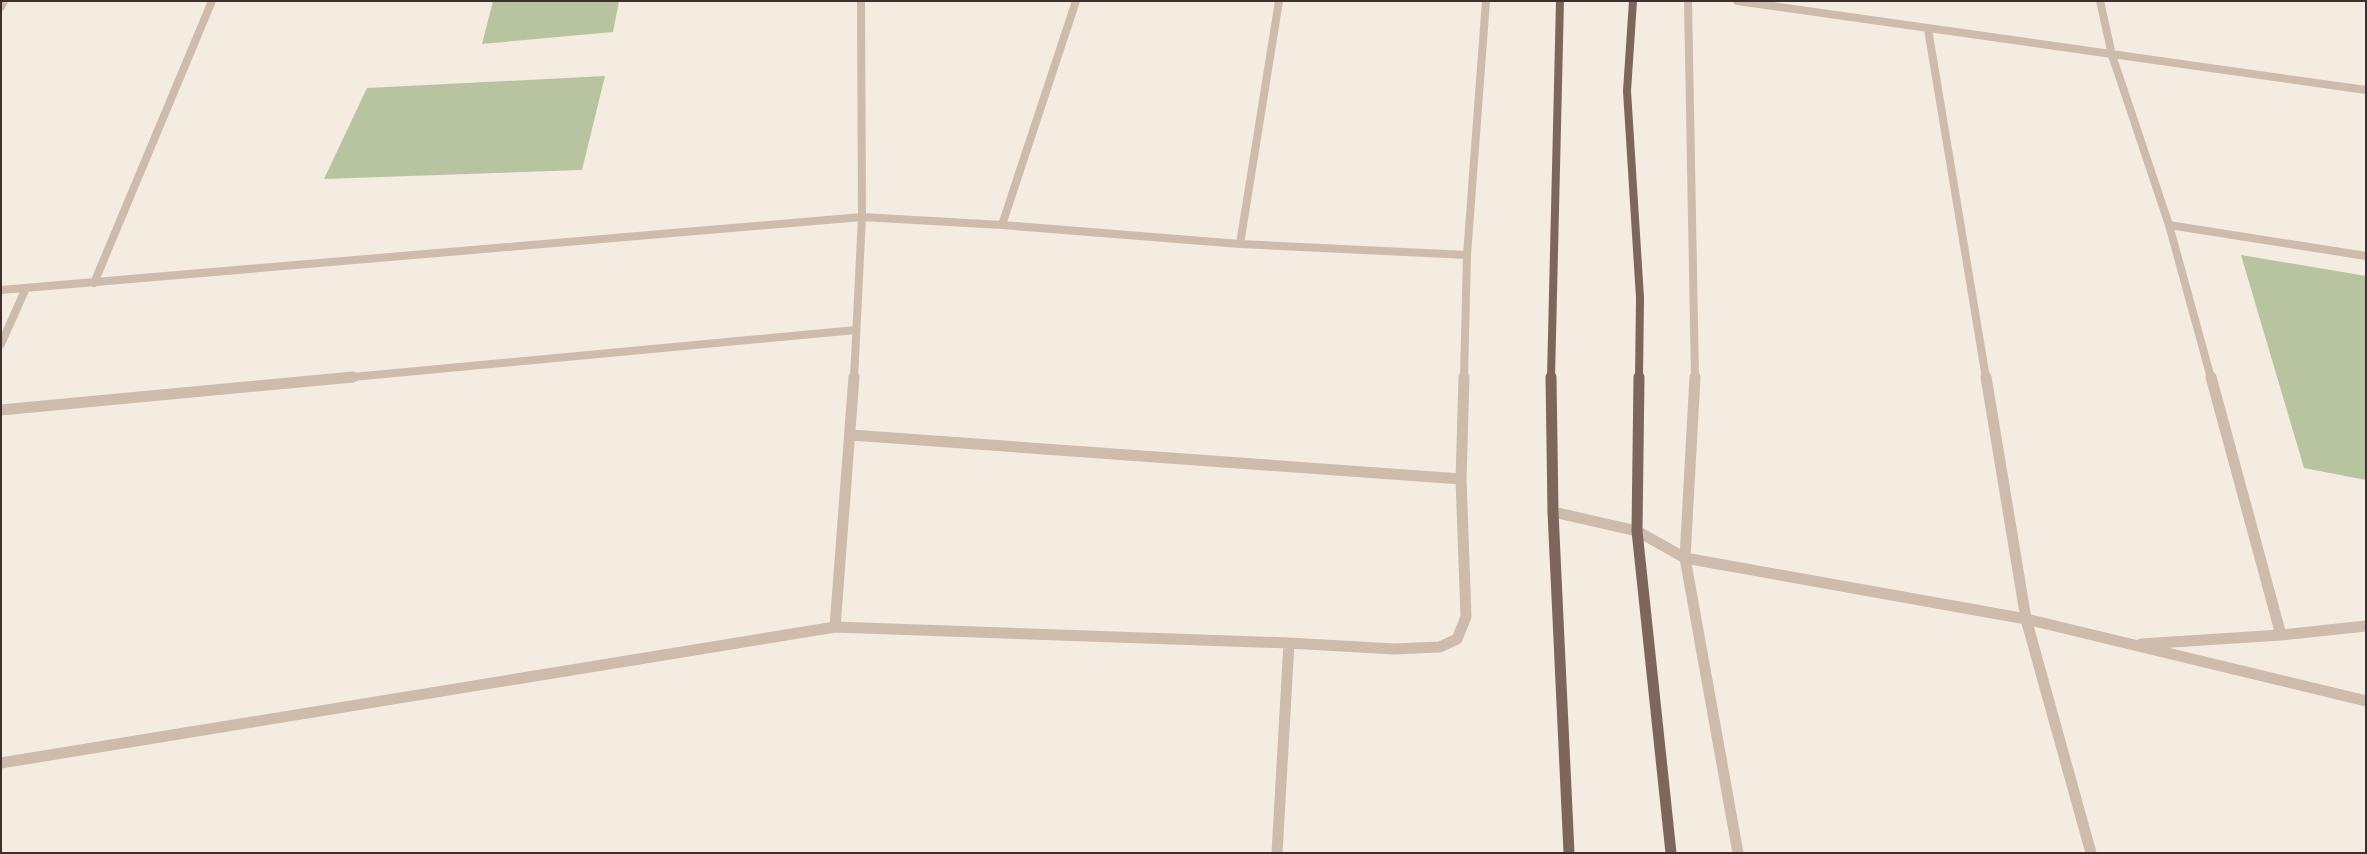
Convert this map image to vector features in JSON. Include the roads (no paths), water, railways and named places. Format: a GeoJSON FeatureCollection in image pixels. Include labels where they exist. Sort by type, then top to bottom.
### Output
{"type":"FeatureCollection","features":[{"type":"Feature","properties":{"kind":"main road"},"geometry":{"type":"LineString","coordinates":[[1560,1],[1551,363],[1553,512],[1569,853]]}},
{"type":"Feature","properties":{"kind":"main road"},"geometry":{"type":"LineString","coordinates":[[1633,1],[1627,91],[1640,298],[1637,531],[1670,853]]}},
{"type":"Feature","properties":{"kind":"street"},"geometry":{"type":"LineString","coordinates":[[1,7],[4,1]]}},
{"type":"Feature","properties":{"kind":"street"},"geometry":{"type":"LineString","coordinates":[[94,283],[212,1]]}},
{"type":"Feature","properties":{"kind":"street"},"geometry":{"type":"LineString","coordinates":[[835,628],[851,435],[862,217],[861,1]]}},
{"type":"Feature","properties":{"kind":"street"},"geometry":{"type":"LineString","coordinates":[[1002,225],[1076,1]]}},
{"type":"Feature","properties":{"kind":"street"},"geometry":{"type":"LineString","coordinates":[[1240,244],[1279,1]]}},
{"type":"Feature","properties":{"kind":"street"},"geometry":{"type":"LineString","coordinates":[[1,763],[835,628],[1289,643],[1409,649],[1440,647],[1457,639],[1466,616],[1461,479],[1467,255],[1486,1]]}},
{"type":"Feature","properties":{"kind":"street"},"geometry":{"type":"LineString","coordinates":[[1688,1],[1695,398],[1685,558],[1738,853]]}},
{"type":"Feature","properties":{"kind":"street"},"geometry":{"type":"LineString","coordinates":[[1737,1],[2366,90]]}},
{"type":"Feature","properties":{"kind":"street"},"geometry":{"type":"LineString","coordinates":[[2100,1],[2112,55],[2168,225],[2281,635]]}},
{"type":"Feature","properties":{"kind":"street"},"geometry":{"type":"LineString","coordinates":[[1928,29],[2026,619],[2091,853]]}},
{"type":"Feature","properties":{"kind":"street"},"geometry":{"type":"LineString","coordinates":[[1,290],[862,217],[1002,225],[1240,244],[1467,255]]}},
{"type":"Feature","properties":{"kind":"street"},"geometry":{"type":"LineString","coordinates":[[2168,225],[2366,256]]}},
{"type":"Feature","properties":{"kind":"street"},"geometry":{"type":"LineString","coordinates":[[1,344],[26,288]]}},
{"type":"Feature","properties":{"kind":"street"},"geometry":{"type":"LineString","coordinates":[[1,410],[856,330]]}},
{"type":"Feature","properties":{"kind":"street"},"geometry":{"type":"LineString","coordinates":[[851,435],[1461,479]]}},
{"type":"Feature","properties":{"kind":"street"},"geometry":{"type":"LineString","coordinates":[[1553,512],[1637,531],[1685,558],[2026,619],[2366,701]]}},
{"type":"Feature","properties":{"kind":"street"},"geometry":{"type":"LineString","coordinates":[[2130,644],[2281,635],[2366,626]]}},
{"type":"Feature","properties":{"kind":"street"},"geometry":{"type":"LineString","coordinates":[[1277,853],[1289,643]]}}]}
